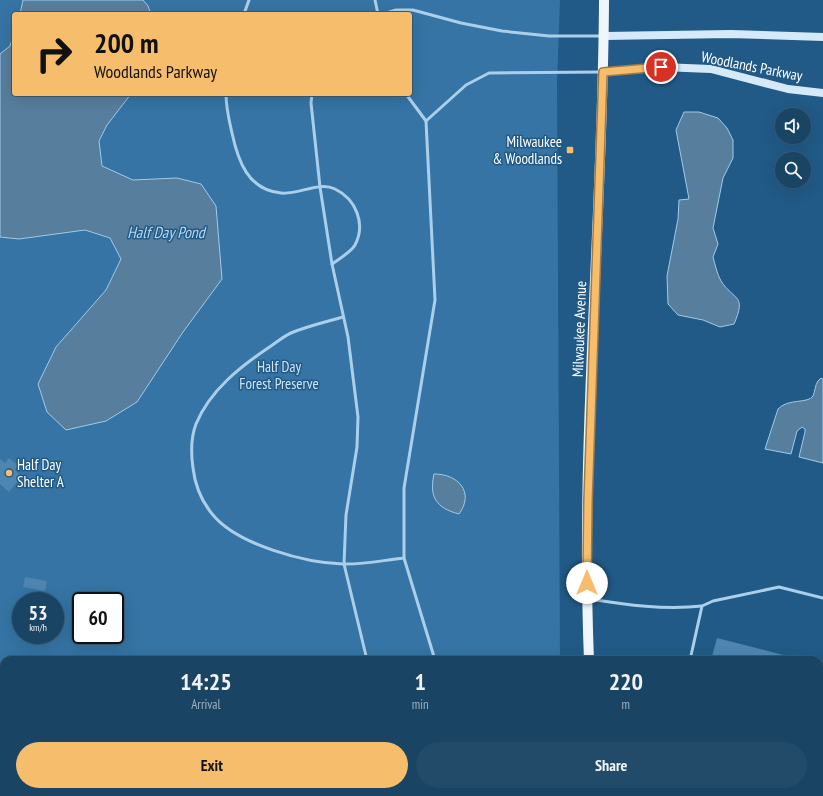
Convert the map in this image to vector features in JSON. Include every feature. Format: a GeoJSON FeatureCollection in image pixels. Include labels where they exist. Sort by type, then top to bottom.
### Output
{"type":"FeatureCollection","features":[{"type":"Feature","properties":{"kind":"main road","name":"Milwaukee Avenue"},"geometry":{"type":"LineString","coordinates":[[588,656],[588,494],[603,72],[604,0]]}},
{"type":"Feature","properties":{"kind":"street","name":"Woodlands Parkway"},"geometry":{"type":"LineString","coordinates":[[604,36],[731,34],[823,37]]}},
{"type":"Feature","properties":{"kind":"street","name":"Woodlands Parkway"},"geometry":{"type":"LineString","coordinates":[[603,72],[661,67],[711,69],[788,89],[823,93]]}},
{"type":"Feature","properties":{"kind":"lane"},"geometry":{"type":"LineString","coordinates":[[245,12],[249,0]]}},
{"type":"Feature","properties":{"kind":"lane"},"geometry":{"type":"LineString","coordinates":[[375,0],[378,12]]}},
{"type":"Feature","properties":{"kind":"lane"},"geometry":{"type":"LineString","coordinates":[[390,12],[396,10],[413,10],[461,23],[502,31],[549,36],[604,36]]}},
{"type":"Feature","properties":{"kind":"lane"},"geometry":{"type":"LineString","coordinates":[[426,121],[466,85],[489,74],[603,72]]}},
{"type":"Feature","properties":{"kind":"lane"},"geometry":{"type":"LineString","coordinates":[[226,96],[226,106],[237,153],[243,168],[252,181],[266,190],[282,193],[320,188],[334,188],[343,194],[359,215],[361,229],[355,246],[332,264]]}},
{"type":"Feature","properties":{"kind":"lane"},"geometry":{"type":"LineString","coordinates":[[312,96],[310,103],[320,188],[332,264],[348,337],[358,418],[357,447],[346,515],[344,564],[366,656]]}},
{"type":"Feature","properties":{"kind":"lane"},"geometry":{"type":"LineString","coordinates":[[407,96],[426,121],[434,300],[404,488],[404,558],[434,656]]}},
{"type":"Feature","properties":{"kind":"lane"},"geometry":{"type":"LineString","coordinates":[[343,317],[290,333],[230,377],[206,406],[196,424],[192,450],[195,482],[203,500],[213,516],[230,530],[258,544],[281,553],[344,564],[404,558]]}},
{"type":"Feature","properties":{"kind":"lane"},"geometry":{"type":"LineString","coordinates":[[587,598],[628,605],[682,608],[702,606],[713,601],[779,587],[823,598]]}},
{"type":"Feature","properties":{"kind":"lane"},"geometry":{"type":"LineString","coordinates":[[691,656],[702,606]]}},
{"type":"Feature","properties":{"kind":"green space","name":"Half Day Forest Preserve"},"geometry":{"type":"Polygon","coordinates":[[[0,0],[560,0],[557,83],[560,656],[0,656],[0,0]]]}},
{"type":"Feature","properties":{"kind":"water"},"geometry":{"type":"Polygon","coordinates":[[[23,0],[143,0],[150,12],[20,12],[23,0]]]}},
{"type":"Feature","properties":{"kind":"water","name":"Half Day Pond"},"geometry":{"type":"Polygon","coordinates":[[[12,40],[12,96],[129,96],[107,125],[99,141],[102,166],[133,180],[177,178],[201,184],[216,206],[222,279],[183,332],[137,402],[106,421],[66,430],[47,412],[38,384],[56,347],[106,290],[121,259],[110,238],[85,230],[19,239],[0,237],[0,54],[10,46],[12,40]]]}},
{"type":"Feature","properties":{"kind":"water"},"geometry":{"type":"Polygon","coordinates":[[[684,112],[699,112],[718,118],[727,128],[733,140],[733,158],[723,178],[713,228],[718,244],[713,257],[721,281],[737,299],[739,302],[739,307],[734,324],[720,327],[703,320],[678,315],[668,304],[667,276],[678,219],[679,200],[689,199],[676,130],[684,112]]]}},
{"type":"Feature","properties":{"kind":"water"},"geometry":{"type":"Polygon","coordinates":[[[821,378],[823,379],[823,463],[799,457],[805,432],[805,429],[802,427],[797,431],[791,454],[765,449],[778,409],[787,403],[807,400],[813,396],[817,383],[821,378]]]}},
{"type":"Feature","properties":{"kind":"water"},"geometry":{"type":"Polygon","coordinates":[[[434,474],[450,477],[462,486],[465,498],[464,506],[459,514],[451,512],[440,505],[436,500],[433,489],[434,474]]]}},
{"type":"Feature","properties":{"kind":"building","name":"Half Day Shelter A"},"geometry":{"type":"Polygon","coordinates":[[[9,458],[18,465],[15,470],[22,476],[9,492],[0,484],[0,459],[5,463],[9,458]]]}},
{"type":"Feature","properties":{"kind":"building"},"geometry":{"type":"Polygon","coordinates":[[[25,577],[47,581],[45,591],[23,587],[25,577]]]}},
{"type":"Feature","properties":{"kind":"building"},"geometry":{"type":"Polygon","coordinates":[[[717,638],[787,656],[712,656],[717,638]]]}},
{"type":"Feature","properties":{"kind":"place","name":"Milwaukee & Woodlands"},"geometry":{"type":"Point","coordinates":[570,150]}},
{"type":"Feature","properties":{"kind":"place","name":"Half Day Shelter A"},"geometry":{"type":"Point","coordinates":[9,473]}},
{"type":"Feature","properties":{"kind":"route"},"geometry":{"type":"LineString","coordinates":[[587,583],[588,501],[603,72],[661,67]]}}]}
